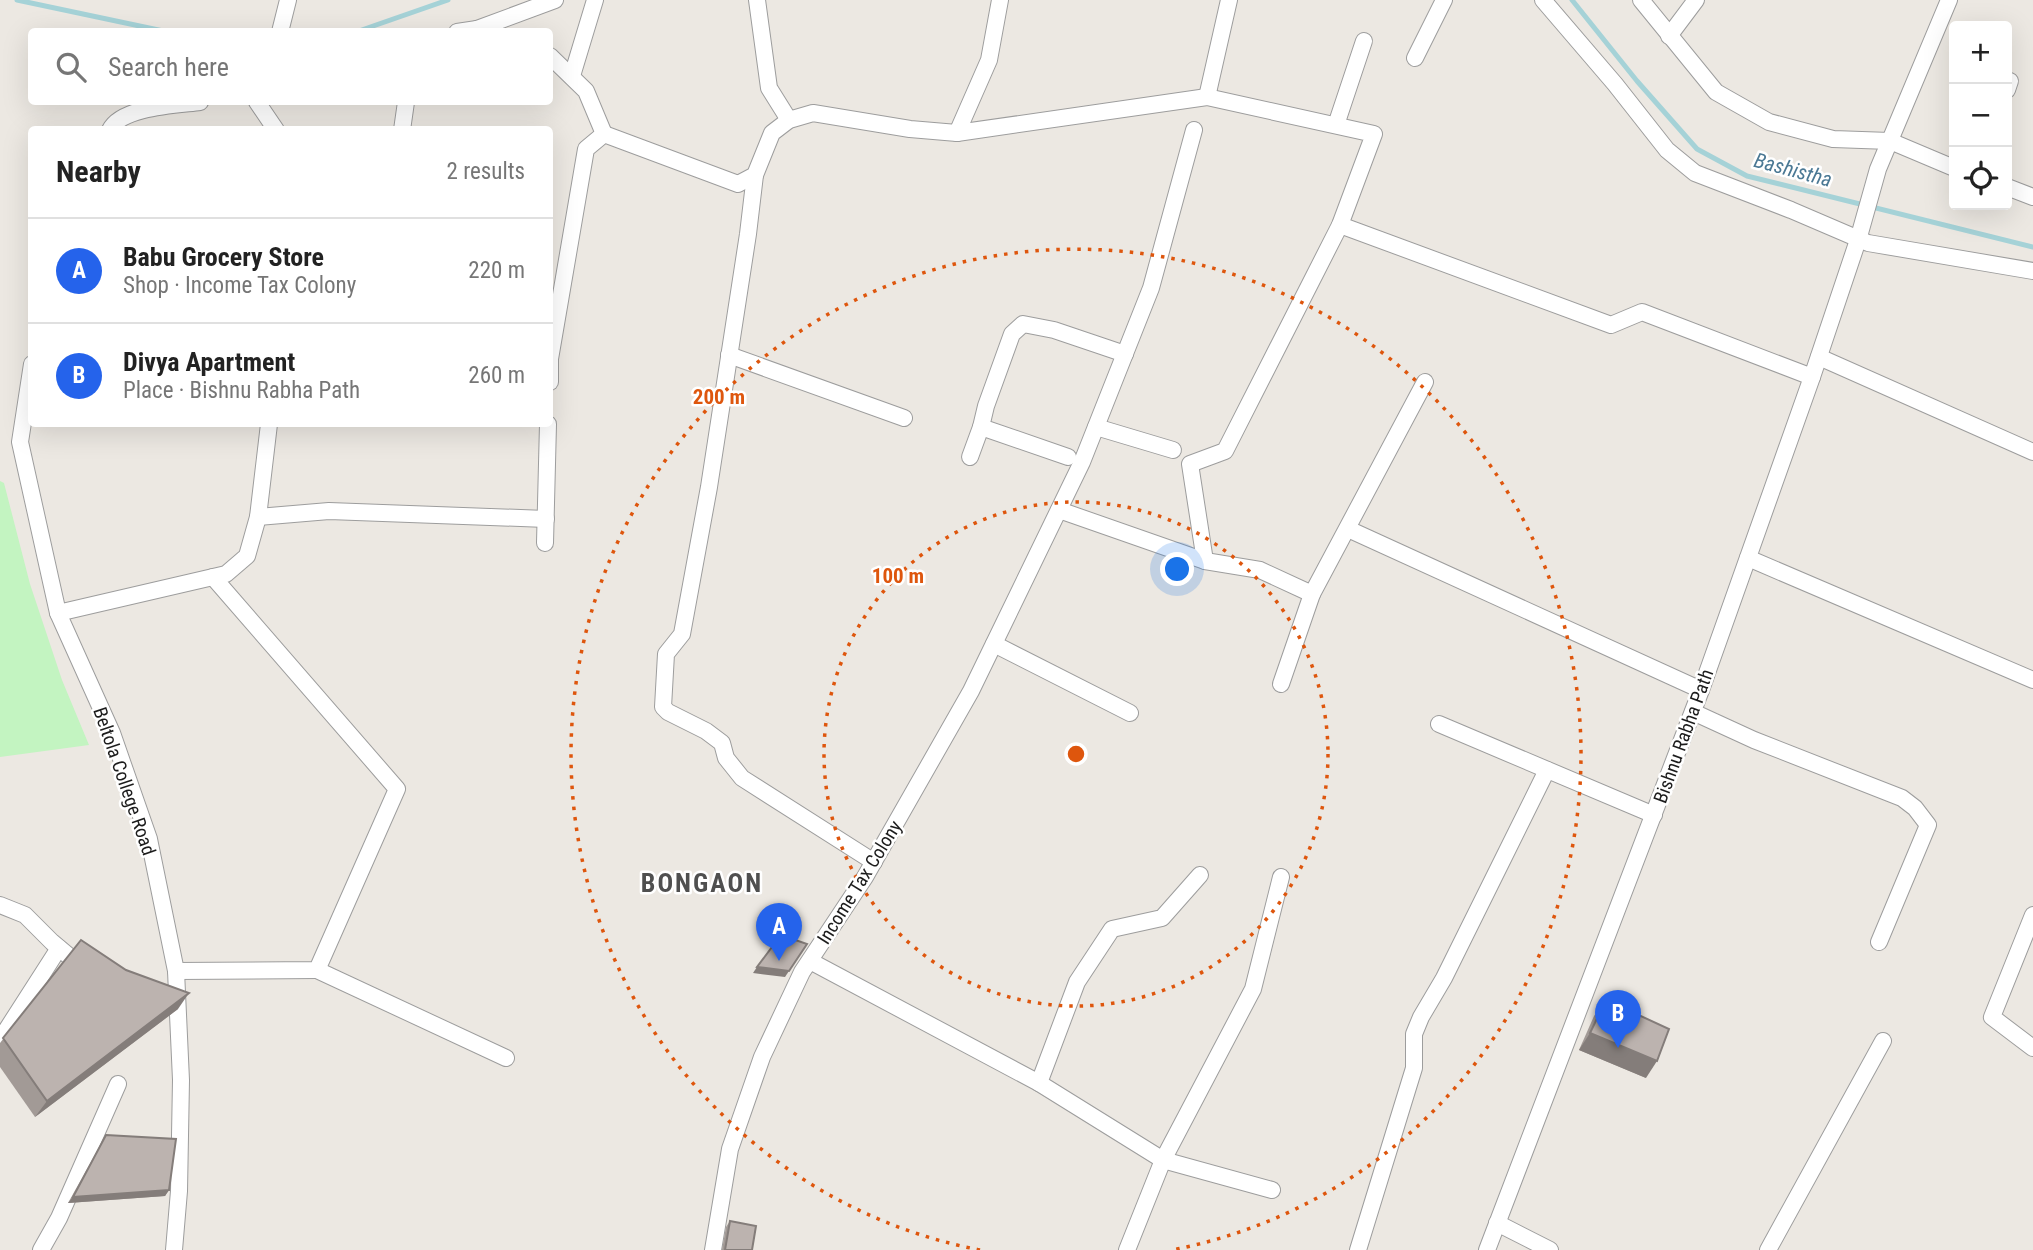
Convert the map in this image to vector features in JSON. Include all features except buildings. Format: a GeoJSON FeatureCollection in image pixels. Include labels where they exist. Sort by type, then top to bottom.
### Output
{"type":"FeatureCollection","features":[{"type":"Feature","properties":{"kind":"street"},"geometry":{"type":"LineString","coordinates":[[280,28],[288,0]]}},
{"type":"Feature","properties":{"kind":"street"},"geometry":{"type":"LineString","coordinates":[[489,28],[555,0]]}},
{"type":"Feature","properties":{"kind":"street"},"geometry":{"type":"LineString","coordinates":[[572,76],[595,0]]}},
{"type":"Feature","properties":{"kind":"street"},"geometry":{"type":"LineString","coordinates":[[757,0],[769,88],[789,120]]}},
{"type":"Feature","properties":{"kind":"street"},"geometry":{"type":"LineString","coordinates":[[957,133],[989,60],[1000,0]]}},
{"type":"Feature","properties":{"kind":"street"},"geometry":{"type":"LineString","coordinates":[[1207,97],[1229,0]]}},
{"type":"Feature","properties":{"kind":"street"},"geometry":{"type":"LineString","coordinates":[[1415,58],[1444,0]]}},
{"type":"Feature","properties":{"kind":"street"},"geometry":{"type":"LineString","coordinates":[[1543,0],[1667,150],[1695,173],[1868,243],[2033,271]]}},
{"type":"Feature","properties":{"kind":"street"},"geometry":{"type":"LineString","coordinates":[[1641,0],[1716,92],[1769,122],[1833,139],[1890,141],[1949,165]]}},
{"type":"Feature","properties":{"kind":"street"},"geometry":{"type":"LineString","coordinates":[[1669,36],[1696,0]]}},
{"type":"Feature","properties":{"kind":"street","name":"Bishnu Rabha Path"},"geometry":{"type":"LineString","coordinates":[[1487,1250],[1701,690],[1819,357],[1858,240],[1878,169],[1949,0]]}},
{"type":"Feature","properties":{"kind":"street"},"geometry":{"type":"LineString","coordinates":[[1336,125],[1364,41]]}},
{"type":"Feature","properties":{"kind":"street"},"geometry":{"type":"LineString","coordinates":[[553,59],[586,91],[604,134],[738,184],[755,175]]}},
{"type":"Feature","properties":{"kind":"street"},"geometry":{"type":"LineString","coordinates":[[874,862],[742,778],[726,758],[722,743],[663,707],[666,654],[682,634],[709,487],[755,175],[772,133],[789,120],[813,113],[909,129],[957,133],[1207,97],[1374,134],[1340,225],[1226,451],[1190,464],[1205,561]]}},
{"type":"Feature","properties":{"kind":"street"},"geometry":{"type":"LineString","coordinates":[[112,126],[135,111],[178,105]]}},
{"type":"Feature","properties":{"kind":"street"},"geometry":{"type":"LineString","coordinates":[[259,105],[273,126]]}},
{"type":"Feature","properties":{"kind":"street"},"geometry":{"type":"LineString","coordinates":[[403,126],[406,105]]}},
{"type":"Feature","properties":{"kind":"street","name":"Income Tax Colony"},"geometry":{"type":"LineString","coordinates":[[713,1250],[730,1149],[761,1057],[810,961],[874,862],[971,691],[1059,510],[1096,427],[1151,288],[1194,130]]}},
{"type":"Feature","properties":{"kind":"street"},"geometry":{"type":"LineString","coordinates":[[553,342],[586,149],[604,134]]}},
{"type":"Feature","properties":{"kind":"street"},"geometry":{"type":"LineString","coordinates":[[2012,189],[2033,197]]}},
{"type":"Feature","properties":{"kind":"street"},"geometry":{"type":"LineString","coordinates":[[1340,225],[1611,326],[1642,312],[1812,377]]}},
{"type":"Feature","properties":{"kind":"street"},"geometry":{"type":"LineString","coordinates":[[970,457],[1012,334],[1023,324],[1054,330],[1125,354]]}},
{"type":"Feature","properties":{"kind":"street"},"geometry":{"type":"LineString","coordinates":[[729,355],[904,418]]}},
{"type":"Feature","properties":{"kind":"street"},"geometry":{"type":"LineString","coordinates":[[1819,357],[2033,452]]}},
{"type":"Feature","properties":{"kind":"street"},"geometry":{"type":"LineString","coordinates":[[1281,684],[1312,594],[1425,382]]}},
{"type":"Feature","properties":{"kind":"street","name":"Beltola College Road"},"geometry":{"type":"LineString","coordinates":[[28,390],[20,442],[58,612],[112,733],[149,839],[176,971],[172,1008],[181,1080],[179,1191],[174,1250]]}},
{"type":"Feature","properties":{"kind":"street"},"geometry":{"type":"LineString","coordinates":[[58,612],[226,574],[247,556],[258,517],[269,427]]}},
{"type":"Feature","properties":{"kind":"street"},"geometry":{"type":"LineString","coordinates":[[545,543],[548,427]]}},
{"type":"Feature","properties":{"kind":"street"},"geometry":{"type":"LineString","coordinates":[[981,427],[1068,457]]}},
{"type":"Feature","properties":{"kind":"street"},"geometry":{"type":"LineString","coordinates":[[1096,427],[1173,450]]}},
{"type":"Feature","properties":{"kind":"street"},"geometry":{"type":"LineString","coordinates":[[258,517],[329,510],[546,519]]}},
{"type":"Feature","properties":{"kind":"street"},"geometry":{"type":"LineString","coordinates":[[1059,510],[1205,561],[1260,570],[1312,594]]}},
{"type":"Feature","properties":{"kind":"street"},"geometry":{"type":"LineString","coordinates":[[1348,529],[1701,690]]}},
{"type":"Feature","properties":{"kind":"street"},"geometry":{"type":"LineString","coordinates":[[1748,558],[2033,680]]}},
{"type":"Feature","properties":{"kind":"street"},"geometry":{"type":"LineString","coordinates":[[213,577],[397,789],[317,970]]}},
{"type":"Feature","properties":{"kind":"street"},"geometry":{"type":"LineString","coordinates":[[994,644],[1130,713]]}},
{"type":"Feature","properties":{"kind":"street"},"geometry":{"type":"LineString","coordinates":[[1693,712],[1754,740],[1902,798],[1924,817],[1928,825],[1880,942]]}},
{"type":"Feature","properties":{"kind":"street"},"geometry":{"type":"LineString","coordinates":[[1440,724],[1654,815]]}},
{"type":"Feature","properties":{"kind":"street"},"geometry":{"type":"LineString","coordinates":[[1358,1250],[1414,1068],[1416,1056],[1413,1045],[1417,1026],[1444,978],[1547,770]]}},
{"type":"Feature","properties":{"kind":"street"},"geometry":{"type":"LineString","coordinates":[[1039,1083],[1077,982],[1112,929],[1162,918],[1200,875]]}},
{"type":"Feature","properties":{"kind":"street"},"geometry":{"type":"LineString","coordinates":[[1127,1250],[1163,1160],[1254,989],[1281,877]]}},
{"type":"Feature","properties":{"kind":"street"},"geometry":{"type":"LineString","coordinates":[[0,905],[25,915],[59,948],[96,975]]}},
{"type":"Feature","properties":{"kind":"street"},"geometry":{"type":"LineString","coordinates":[[2033,915],[1992,1017],[2033,1048]]}},
{"type":"Feature","properties":{"kind":"street"},"geometry":{"type":"LineString","coordinates":[[0,1041],[59,948]]}},
{"type":"Feature","properties":{"kind":"street"},"geometry":{"type":"LineString","coordinates":[[810,961],[1039,1083],[1163,1160],[1272,1190]]}},
{"type":"Feature","properties":{"kind":"street"},"geometry":{"type":"LineString","coordinates":[[176,971],[317,970],[506,1058]]}},
{"type":"Feature","properties":{"kind":"street"},"geometry":{"type":"LineString","coordinates":[[1580,1006],[1601,1014]]}},
{"type":"Feature","properties":{"kind":"street"},"geometry":{"type":"LineString","coordinates":[[1768,1250],[1883,1041]]}},
{"type":"Feature","properties":{"kind":"street"},"geometry":{"type":"LineString","coordinates":[[41,1250],[59,1218],[118,1084]]}},
{"type":"Feature","properties":{"kind":"street"},"geometry":{"type":"LineString","coordinates":[[1497,1223],[1550,1250]]}},
{"type":"Feature","properties":{"kind":"green space"},"geometry":{"type":"Polygon","coordinates":[[[0,481],[4,483],[30,584],[62,680],[89,745],[0,757],[0,481]]]}},
{"type":"Feature","properties":{"kind":"waterway","name":"Bashistha"},"geometry":{"type":"LineString","coordinates":[[17,0],[149,28]]}},
{"type":"Feature","properties":{"kind":"waterway","name":"Bashistha"},"geometry":{"type":"LineString","coordinates":[[368,28],[448,0]]}},
{"type":"Feature","properties":{"kind":"waterway","name":"Bashistha"},"geometry":{"type":"LineString","coordinates":[[1572,0],[1637,81],[1697,149],[1747,176],[2033,247]]}},
{"type":"Feature","properties":{"kind":"place","name":"Babu Grocery Store"},"geometry":{"type":"Point","coordinates":[779,961]}},
{"type":"Feature","properties":{"kind":"place","name":"Divya Apartment"},"geometry":{"type":"Point","coordinates":[1618,1048]}},
{"type":"Feature","properties":{"kind":"district","name":"BONGAON"},"geometry":{"type":"Point","coordinates":[702,883]}}]}
